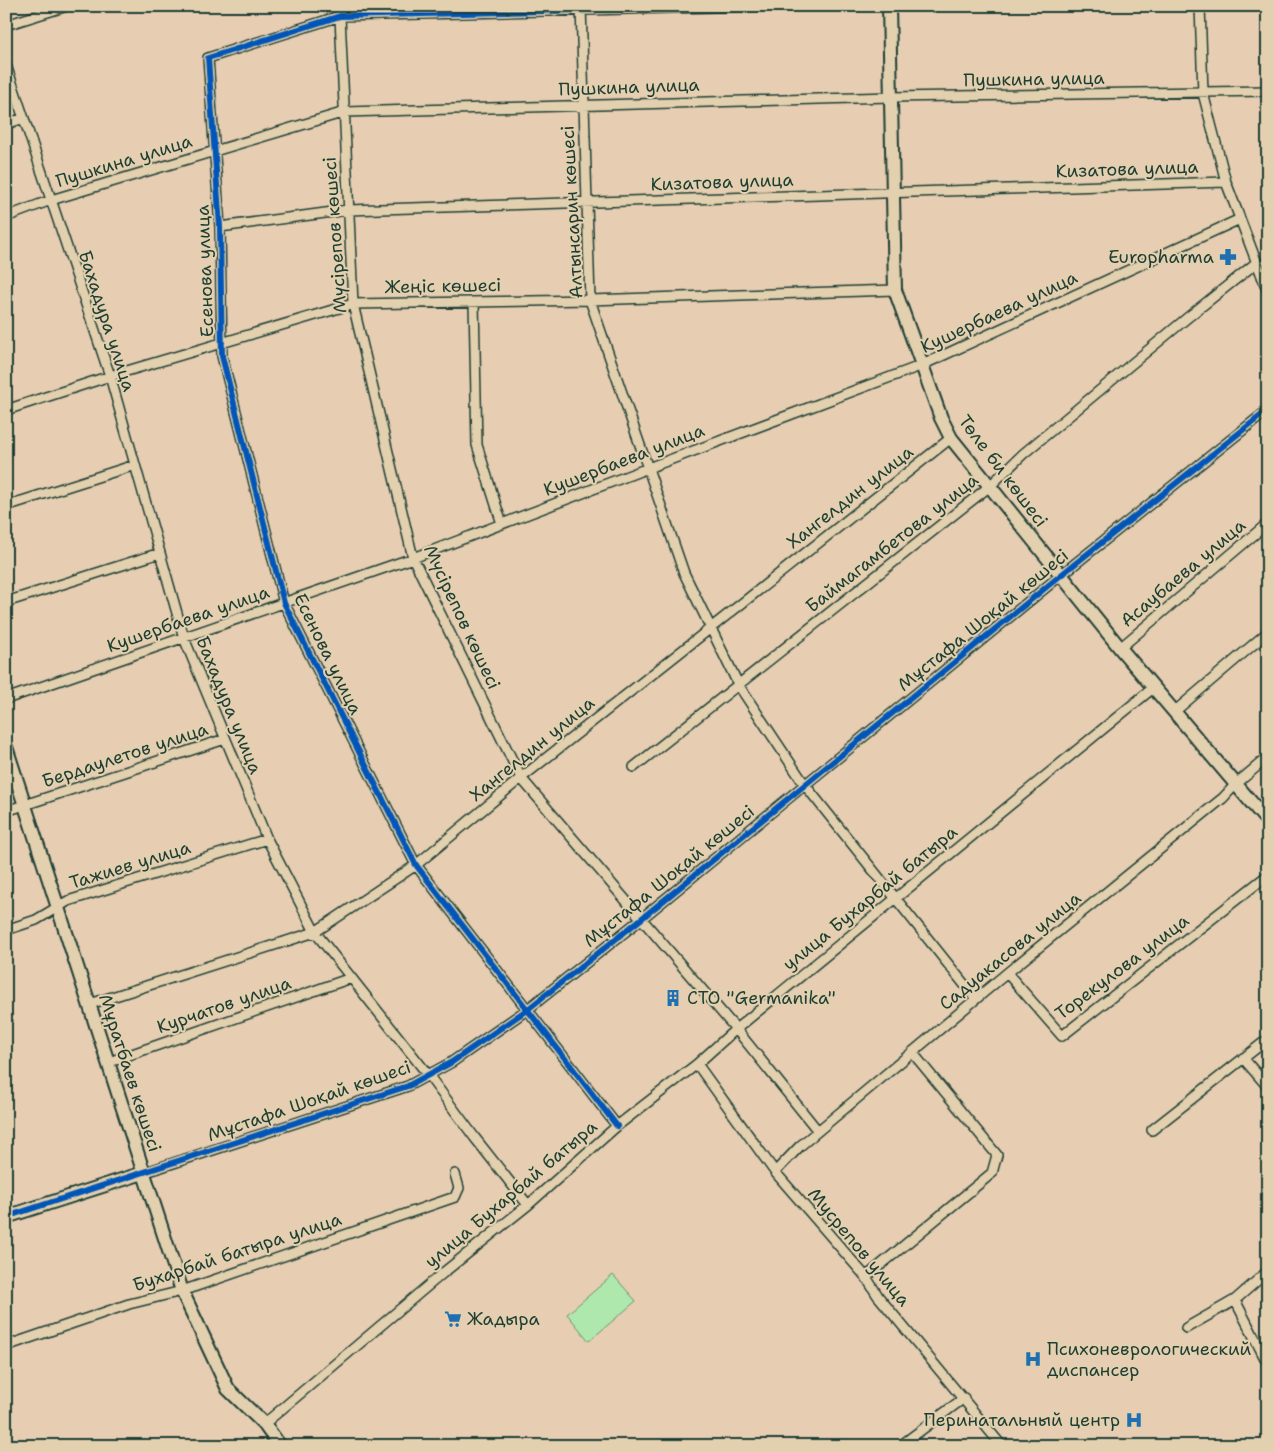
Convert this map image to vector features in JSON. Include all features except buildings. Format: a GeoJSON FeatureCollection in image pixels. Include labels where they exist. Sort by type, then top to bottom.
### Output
{"type":"FeatureCollection","features":[{"type":"Feature","properties":{"kind":"street"},"geometry":{"type":"LineString","coordinates":[[6,25],[67,6]]}},
{"type":"Feature","properties":{"kind":"street","name":"Мүсірепов көшесі"},"geometry":{"type":"LineString","coordinates":[[341,6],[353,304],[413,558],[521,778],[736,1029],[818,1131]]}},
{"type":"Feature","properties":{"kind":"street"},"geometry":{"type":"LineString","coordinates":[[340,16],[581,8],[756,6]]}},
{"type":"Feature","properties":{"kind":"street","name":"Төле би көшесі"},"geometry":{"type":"LineString","coordinates":[[889,6],[895,290],[941,418],[951,438],[1120,648],[1268,822]]}},
{"type":"Feature","properties":{"kind":"street"},"geometry":{"type":"LineString","coordinates":[[1200,6],[1203,93],[1226,182],[1268,292]]}},
{"type":"Feature","properties":{"kind":"street","name":"Алтынсарин көшесі"},"geometry":{"type":"LineString","coordinates":[[581,8],[590,300],[684,573],[739,686],[805,785],[976,998]]}},
{"type":"Feature","properties":{"kind":"street","name":"Есенова улица"},"geometry":{"type":"LineString","coordinates":[[340,16],[208,58],[220,227],[222,356],[284,603],[416,865],[617,1126]]}},
{"type":"Feature","properties":{"kind":"street","name":"Бахадура улица"},"geometry":{"type":"LineString","coordinates":[[6,65],[110,376],[184,638],[267,839],[315,932],[528,1205]]}},
{"type":"Feature","properties":{"kind":"street","name":"Пушкина улица"},"geometry":{"type":"LineString","coordinates":[[6,217],[50,200],[345,112],[891,97],[1268,91]]}},
{"type":"Feature","properties":{"kind":"street"},"geometry":{"type":"LineString","coordinates":[[6,124],[24,118]]}},
{"type":"Feature","properties":{"kind":"street","name":"Кизатова улица"},"geometry":{"type":"LineString","coordinates":[[220,227],[348,210],[1226,182]]}},
{"type":"Feature","properties":{"kind":"street","name":"Кушербаева улица"},"geometry":{"type":"LineString","coordinates":[[6,699],[413,558],[921,365],[1240,220]]}},
{"type":"Feature","properties":{"kind":"street","name":"Баймагамбетова улица"},"geometry":{"type":"LineString","coordinates":[[634,766],[739,686],[990,486],[1022,454],[1256,263]]}},
{"type":"Feature","properties":{"kind":"street","name":"Жеңіс көшесі"},"geometry":{"type":"LineString","coordinates":[[6,410],[110,376],[353,304],[590,300],[895,290]]}},
{"type":"Feature","properties":{"kind":"street"},"geometry":{"type":"LineString","coordinates":[[474,302],[477,445],[502,524]]}},
{"type":"Feature","properties":{"kind":"street","name":"Мұстафа Шоқай көшесі"},"geometry":{"type":"LineString","coordinates":[[6,1218],[408,1086],[452,1062],[528,1009],[641,919],[1061,575],[1268,410]]}},
{"type":"Feature","properties":{"kind":"street","name":"Хангелдин улица"},"geometry":{"type":"LineString","coordinates":[[90,1004],[315,932],[416,865],[521,778],[951,438]]}},
{"type":"Feature","properties":{"kind":"street"},"geometry":{"type":"LineString","coordinates":[[6,506],[135,465]]}},
{"type":"Feature","properties":{"kind":"street","name":"Асаубаева улица"},"geometry":{"type":"LineString","coordinates":[[1120,648],[1268,523]]}},
{"type":"Feature","properties":{"kind":"street"},"geometry":{"type":"LineString","coordinates":[[6,602],[160,553]]}},
{"type":"Feature","properties":{"kind":"street"},"geometry":{"type":"LineString","coordinates":[[1174,712],[1268,632]]}},
{"type":"Feature","properties":{"kind":"street","name":"улица Бухарбай батыра"},"geometry":{"type":"LineString","coordinates":[[264,1424],[442,1273],[528,1205],[617,1126],[697,1064],[736,1029],[1153,688]]}},
{"type":"Feature","properties":{"kind":"street","name":"Бердаулетов улица"},"geometry":{"type":"LineString","coordinates":[[6,811],[225,739]]}},
{"type":"Feature","properties":{"kind":"street","name":"Мұратбаев көшесі"},"geometry":{"type":"LineString","coordinates":[[6,747],[59,905],[143,1173],[182,1290],[228,1389],[264,1424],[277,1445]]}},
{"type":"Feature","properties":{"kind":"street","name":"Садуакасова улица"},"geometry":{"type":"LineString","coordinates":[[775,1172],[800,1146],[976,998],[1223,798],[1268,757]]}},
{"type":"Feature","properties":{"kind":"street","name":"Тажиев улица"},"geometry":{"type":"LineString","coordinates":[[6,930],[36,920],[68,900],[267,839]]}},
{"type":"Feature","properties":{"kind":"street","name":"Торекулова улица"},"geometry":{"type":"LineString","coordinates":[[1007,973],[1062,1036],[1268,875]]}},
{"type":"Feature","properties":{"kind":"street","name":"Курчатов улица"},"geometry":{"type":"LineString","coordinates":[[108,1062],[351,978]]}},
{"type":"Feature","properties":{"kind":"street"},"geometry":{"type":"LineString","coordinates":[[1152,1130],[1268,1039]]}},
{"type":"Feature","properties":{"kind":"street"},"geometry":{"type":"LineString","coordinates":[[866,1277],[992,1173],[997,1155],[912,1052]]}},
{"type":"Feature","properties":{"kind":"street"},"geometry":{"type":"LineString","coordinates":[[1243,1058],[1268,1087]]}},
{"type":"Feature","properties":{"kind":"street","name":"Мусрепов улица"},"geometry":{"type":"LineString","coordinates":[[697,1064],[775,1172],[866,1277],[878,1296],[1002,1446]]}},
{"type":"Feature","properties":{"kind":"street","name":"Бухарбай батыра улица"},"geometry":{"type":"LineString","coordinates":[[6,1346],[129,1304],[182,1290],[455,1197],[459,1188],[455,1174]]}},
{"type":"Feature","properties":{"kind":"street"},"geometry":{"type":"LineString","coordinates":[[1186,1328],[1235,1300],[1268,1271]]}},
{"type":"Feature","properties":{"kind":"street"},"geometry":{"type":"LineString","coordinates":[[1235,1300],[1268,1364]]}},
{"type":"Feature","properties":{"kind":"street"},"geometry":{"type":"LineString","coordinates":[[900,1446],[964,1398]]}},
{"type":"Feature","properties":{"kind":"green space"},"geometry":{"type":"Polygon","coordinates":[[[613,1275],[636,1301],[589,1341],[567,1314],[613,1275]]]}},
{"type":"Feature","properties":{"kind":"cycle path"},"geometry":{"type":"LineString","coordinates":[[617,1126],[416,865],[284,603],[222,356],[220,227],[208,58],[340,16],[756,6]]}},
{"type":"Feature","properties":{"kind":"cycle path"},"geometry":{"type":"LineString","coordinates":[[6,1217],[408,1086],[452,1062],[528,1009],[641,919],[1061,575],[1268,410]]}},
{"type":"Feature","properties":{"kind":"place","name":"Europharma"},"geometry":{"type":"Point","coordinates":[1228,257]}},
{"type":"Feature","properties":{"kind":"place","name":"СТО \"Germanika\""},"geometry":{"type":"Point","coordinates":[673,998]}},
{"type":"Feature","properties":{"kind":"place","name":"Жадыра"},"geometry":{"type":"Point","coordinates":[453,1319]}},
{"type":"Feature","properties":{"kind":"place","name":"Психоневрологический диспансер"},"geometry":{"type":"Point","coordinates":[1033,1359]}},
{"type":"Feature","properties":{"kind":"place","name":"Перинатальный центр"},"geometry":{"type":"Point","coordinates":[1134,1420]}}]}
